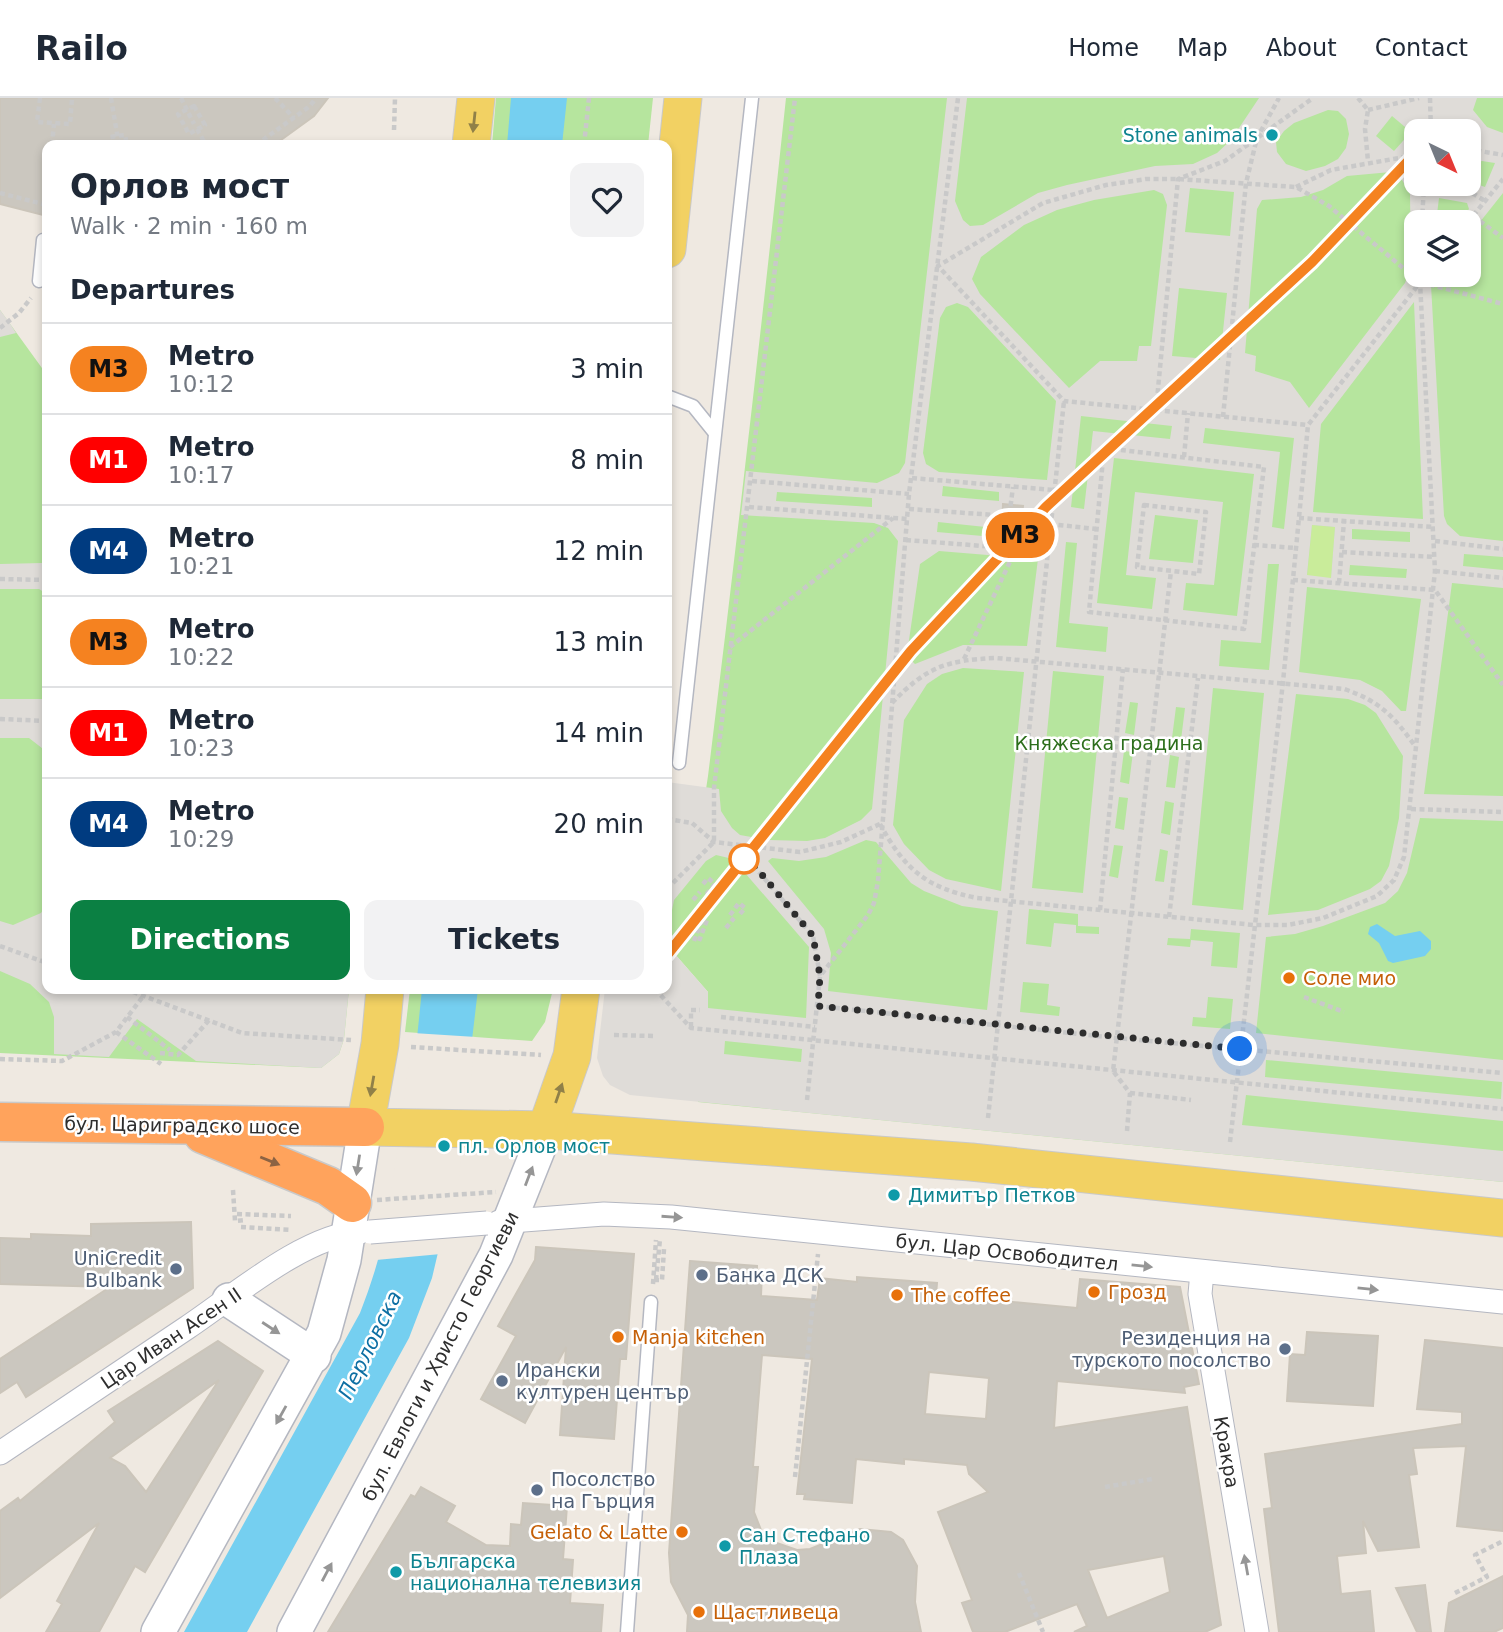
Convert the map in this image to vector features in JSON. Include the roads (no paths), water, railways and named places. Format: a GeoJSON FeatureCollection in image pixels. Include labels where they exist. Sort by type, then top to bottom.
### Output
{"type":"FeatureCollection","features":[{"type":"Feature","properties":{"kind":"highway","name":"бул. Цариградско шосе"},"geometry":{"type":"LineString","coordinates":[[0,1122],[378,1127]]}},
{"type":"Feature","properties":{"kind":"highway"},"geometry":{"type":"LineString","coordinates":[[184,1126],[312,1179],[362,1217]]}},
{"type":"Feature","properties":{"kind":"main road"},"geometry":{"type":"LineString","coordinates":[[472,140],[476,98]]}},
{"type":"Feature","properties":{"kind":"main road"},"geometry":{"type":"LineString","coordinates":[[672,201],[683,98]]}},
{"type":"Feature","properties":{"kind":"main road"},"geometry":{"type":"LineString","coordinates":[[158,1632],[314,1356],[331,1309],[362,1217],[378,1127],[385,994]]}},
{"type":"Feature","properties":{"kind":"main road","name":"бул. Евлоги и Христо Георгиеви"},"geometry":{"type":"LineString","coordinates":[[294,1632],[436,1370],[499,1222],[529,1130],[572,1056],[580,994]]}},
{"type":"Feature","properties":{"kind":"main road"},"geometry":{"type":"LineString","coordinates":[[378,1127],[529,1130],[971,1162],[1503,1218]]}},
{"type":"Feature","properties":{"kind":"main road"},"geometry":{"type":"LineString","coordinates":[[229,1300],[314,1356]]}},
{"type":"Feature","properties":{"kind":"street","name":"бул. Цар Освободител"},"geometry":{"type":"LineString","coordinates":[[362,1217],[499,1222],[604,1214],[671,1217],[1503,1303]]}},
{"type":"Feature","properties":{"kind":"street","name":"Цар Иван Асен II"},"geometry":{"type":"LineString","coordinates":[[0,1453],[229,1300],[264,1273],[362,1217]]}},
{"type":"Feature","properties":{"kind":"street","name":"Кракра"},"geometry":{"type":"LineString","coordinates":[[1202,1272],[1200,1294],[1257,1632]]}},
{"type":"Feature","properties":{"kind":"lane"},"geometry":{"type":"LineString","coordinates":[[679,762],[752,98]]}},
{"type":"Feature","properties":{"kind":"lane"},"geometry":{"type":"LineString","coordinates":[[39,281],[42,250]]}},
{"type":"Feature","properties":{"kind":"lane"},"geometry":{"type":"LineString","coordinates":[[672,398],[693,406],[714,433]]}},
{"type":"Feature","properties":{"kind":"lane"},"geometry":{"type":"LineString","coordinates":[[627,1632],[651,1302]]}},
{"type":"Feature","properties":{"kind":"water"},"geometry":{"type":"Polygon","coordinates":[[[511,98],[567,98],[563,140],[507,140],[511,98]]]}},
{"type":"Feature","properties":{"kind":"water"},"geometry":{"type":"Polygon","coordinates":[[[1377,924],[1395,936],[1420,931],[1431,941],[1431,949],[1425,956],[1393,963],[1388,961],[1379,943],[1368,934],[1370,927],[1377,924]]]}},
{"type":"Feature","properties":{"kind":"water","name":"Перловска"},"geometry":{"type":"Polygon","coordinates":[[[421,994],[477,994],[456,1176],[432,1278],[409,1338],[247,1632],[184,1632],[360,1313],[374,1274],[394,1194],[421,994]]]}},
{"type":"Feature","properties":{"kind":"metro line","name":"M3"},"geometry":{"type":"LineString","coordinates":[[672,949],[911,651],[1046,507],[1312,262],[1404,167]]}},
{"type":"Feature","properties":{"kind":"place","name":"Stone animals"},"geometry":{"type":"Point","coordinates":[1272,135]}},
{"type":"Feature","properties":{"kind":"place","name":"Соле мио"},"geometry":{"type":"Point","coordinates":[1289,978]}},
{"type":"Feature","properties":{"kind":"place","name":"пл. Орлов мост"},"geometry":{"type":"Point","coordinates":[444,1146]}},
{"type":"Feature","properties":{"kind":"place","name":"Димитър Петков"},"geometry":{"type":"Point","coordinates":[894,1195]}},
{"type":"Feature","properties":{"kind":"place","name":"UniCredit Bulbank"},"geometry":{"type":"Point","coordinates":[176,1269]}},
{"type":"Feature","properties":{"kind":"place","name":"Банка ДСК"},"geometry":{"type":"Point","coordinates":[702,1275]}},
{"type":"Feature","properties":{"kind":"place","name":"Грозд"},"geometry":{"type":"Point","coordinates":[1094,1292]}},
{"type":"Feature","properties":{"kind":"place","name":"The coffee"},"geometry":{"type":"Point","coordinates":[897,1295]}},
{"type":"Feature","properties":{"kind":"place","name":"Manja kitchen"},"geometry":{"type":"Point","coordinates":[618,1337]}},
{"type":"Feature","properties":{"kind":"place","name":"Резиденция на турското посолство"},"geometry":{"type":"Point","coordinates":[1285,1349]}},
{"type":"Feature","properties":{"kind":"place","name":"Ирански културен център"},"geometry":{"type":"Point","coordinates":[502,1381]}},
{"type":"Feature","properties":{"kind":"place","name":"Посолство на Гърция"},"geometry":{"type":"Point","coordinates":[537,1490]}},
{"type":"Feature","properties":{"kind":"place","name":"Gelato & Latte"},"geometry":{"type":"Point","coordinates":[682,1532]}},
{"type":"Feature","properties":{"kind":"place","name":"Сан Стефано Плаза"},"geometry":{"type":"Point","coordinates":[725,1546]}},
{"type":"Feature","properties":{"kind":"place","name":"Българска национална телевизия"},"geometry":{"type":"Point","coordinates":[396,1572]}},
{"type":"Feature","properties":{"kind":"place","name":"Щастливеца"},"geometry":{"type":"Point","coordinates":[699,1612]}},
{"type":"Feature","properties":{"kind":"park label","name":"Княжеска градина"},"geometry":{"type":"Point","coordinates":[1109,743]}}]}
